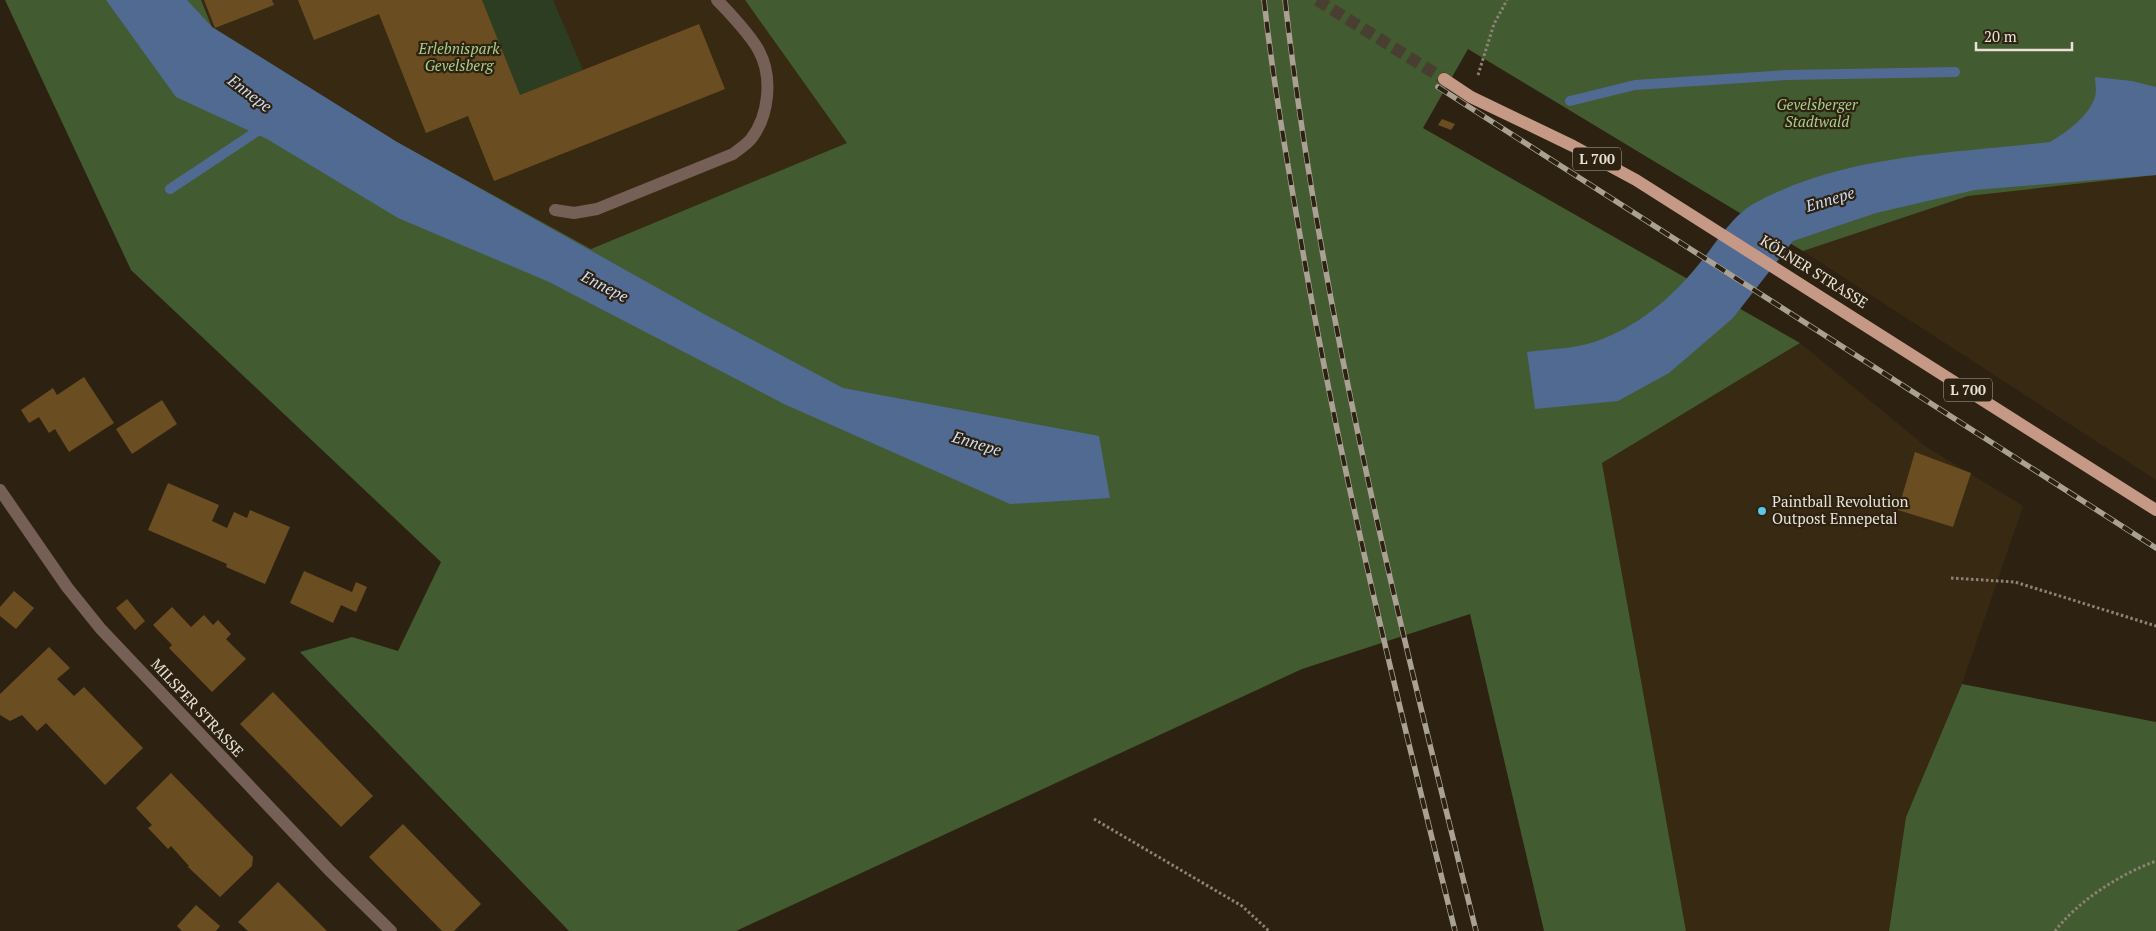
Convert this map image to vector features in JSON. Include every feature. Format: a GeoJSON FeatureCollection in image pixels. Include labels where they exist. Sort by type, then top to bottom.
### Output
{"type":"FeatureCollection","features":[{"type":"Feature","properties":{"kind":"main road","name":"KÖLNER STRASSE"},"geometry":{"type":"LineString","coordinates":[[1444,79],[1471,97],[1573,146],[1628,176],[1718,231],[2156,510]]}},
{"type":"Feature","properties":{"kind":"street"},"geometry":{"type":"LineString","coordinates":[[555,210],[574,213],[597,209],[733,154],[751,139],[762,118],[768,94],[764,66],[759,50],[717,0]]}},
{"type":"Feature","properties":{"kind":"street","name":"MILSPER STRASSE"},"geometry":{"type":"LineString","coordinates":[[0,490],[67,587],[100,628],[284,823],[391,931]]}},
{"type":"Feature","properties":{"kind":"path"},"geometry":{"type":"LineString","coordinates":[[1471,97],[1494,24],[1507,0]]}},
{"type":"Feature","properties":{"kind":"path"},"geometry":{"type":"LineString","coordinates":[[1951,578],[2015,582],[2156,626]]}},
{"type":"Feature","properties":{"kind":"path"},"geometry":{"type":"LineString","coordinates":[[1094,819],[1242,906],[1269,931]]}},
{"type":"Feature","properties":{"kind":"path"},"geometry":{"type":"LineString","coordinates":[[2055,931],[2098,891],[2137,868],[2156,861]]}},
{"type":"Feature","properties":{"kind":"shaded area"},"geometry":{"type":"Polygon","coordinates":[[[201,0],[745,0],[848,143],[591,249],[397,142],[212,27],[201,0]]]}},
{"type":"Feature","properties":{"kind":"shaded area"},"geometry":{"type":"Polygon","coordinates":[[[2156,175],[2156,480],[1803,251],[1968,196],[2156,175]]]}},
{"type":"Feature","properties":{"kind":"shaded area","name":"Paintball Revolution Outpost Ennepetal"},"geometry":{"type":"Polygon","coordinates":[[[1800,343],[1925,446],[2023,506],[1962,684],[1906,817],[1889,931],[1686,931],[1602,463],[1800,343]]]}},
{"type":"Feature","properties":{"kind":"green space","name":"Gevelsberger Stadtwald"},"geometry":{"type":"Polygon","coordinates":[[[5,0],[201,0],[212,27],[397,142],[591,249],[847,143],[745,0],[2156,0],[2156,175],[1968,196],[1803,251],[1468,49],[1423,128],[1800,343],[1602,463],[1686,931],[1544,931],[1470,614],[1302,669],[736,931],[569,931],[300,652],[352,637],[398,651],[441,562],[131,270],[5,0]]]}},
{"type":"Feature","properties":{"kind":"green space","name":"Erlebnispark Gevelsberg"},"geometry":{"type":"Polygon","coordinates":[[[298,0],[553,0],[583,70],[426,133],[379,14],[314,40],[298,0]]]}},
{"type":"Feature","properties":{"kind":"green space"},"geometry":{"type":"Polygon","coordinates":[[[1962,684],[2156,722],[2156,931],[1889,931],[1906,817],[1962,684]]]}},
{"type":"Feature","properties":{"kind":"water","name":"Ennepe"},"geometry":{"type":"Polygon","coordinates":[[[106,0],[187,0],[212,27],[397,142],[704,314],[843,388],[1099,436],[1110,498],[1010,504],[784,404],[549,282],[398,218],[267,139],[176,97],[106,0]]]}},
{"type":"Feature","properties":{"kind":"water","name":"Ennepe"},"geometry":{"type":"Polygon","coordinates":[[[2095,77],[2132,81],[2156,87],[2156,175],[1975,190],[1876,213],[1793,241],[1733,318],[1669,373],[1618,401],[1535,409],[1527,352],[1594,342],[1639,320],[1677,289],[1731,223],[1755,203],[1789,187],[1825,174],[1862,165],[1937,154],[2050,142],[2070,128],[2088,111],[2096,95],[2095,77]]]}},
{"type":"Feature","properties":{"kind":"building"},"geometry":{"type":"Polygon","coordinates":[[[204,0],[272,0],[274,5],[215,28],[204,0]]]}},
{"type":"Feature","properties":{"kind":"building"},"geometry":{"type":"Polygon","coordinates":[[[298,0],[482,0],[520,95],[699,24],[725,89],[494,181],[468,116],[426,133],[379,14],[314,40],[298,0]]]}},
{"type":"Feature","properties":{"kind":"building"},"geometry":{"type":"Polygon","coordinates":[[[1442,119],[1455,124],[1451,130],[1438,125],[1442,119]]]}},
{"type":"Feature","properties":{"kind":"building"},"geometry":{"type":"Polygon","coordinates":[[[84,377],[114,423],[69,452],[55,429],[49,433],[39,417],[29,423],[21,410],[53,388],[57,395],[84,377]]]}},
{"type":"Feature","properties":{"kind":"building"},"geometry":{"type":"Polygon","coordinates":[[[162,400],[177,424],[132,454],[116,429],[162,400]]]}},
{"type":"Feature","properties":{"kind":"building"},"geometry":{"type":"Polygon","coordinates":[[[1915,452],[1971,473],[1953,527],[1898,510],[1915,452]]]}},
{"type":"Feature","properties":{"kind":"building"},"geometry":{"type":"Polygon","coordinates":[[[168,483],[219,505],[212,521],[227,528],[234,512],[247,518],[250,510],[290,527],[265,584],[226,567],[227,564],[148,530],[168,483]]]}},
{"type":"Feature","properties":{"kind":"building"},"geometry":{"type":"Polygon","coordinates":[[[304,571],[352,592],[356,582],[367,587],[356,612],[341,605],[333,623],[290,603],[304,571]]]}},
{"type":"Feature","properties":{"kind":"building"},"geometry":{"type":"Polygon","coordinates":[[[14,591],[34,608],[16,629],[0,616],[0,607],[14,591]]]}},
{"type":"Feature","properties":{"kind":"building"},"geometry":{"type":"Polygon","coordinates":[[[127,599],[145,621],[135,630],[116,608],[127,599]]]}},
{"type":"Feature","properties":{"kind":"building"},"geometry":{"type":"Polygon","coordinates":[[[172,607],[191,627],[204,615],[213,625],[218,620],[231,634],[226,639],[246,659],[212,692],[169,648],[172,645],[153,625],[172,607]]]}},
{"type":"Feature","properties":{"kind":"building"},"geometry":{"type":"Polygon","coordinates":[[[49,647],[70,668],[57,679],[74,696],[84,687],[143,748],[105,785],[46,723],[37,731],[22,715],[10,721],[0,715],[0,694],[49,647]]]}},
{"type":"Feature","properties":{"kind":"building"},"geometry":{"type":"Polygon","coordinates":[[[273,692],[373,796],[341,827],[240,724],[273,692]]]}},
{"type":"Feature","properties":{"kind":"building"},"geometry":{"type":"Polygon","coordinates":[[[171,773],[253,857],[252,866],[220,897],[188,867],[171,846],[168,849],[148,828],[152,825],[136,808],[171,773]]]}},
{"type":"Feature","properties":{"kind":"building"},"geometry":{"type":"Polygon","coordinates":[[[403,824],[481,904],[454,931],[442,931],[369,857],[403,824]]]}},
{"type":"Feature","properties":{"kind":"building"},"geometry":{"type":"Polygon","coordinates":[[[278,882],[327,931],[248,931],[238,922],[278,882]]]}},
{"type":"Feature","properties":{"kind":"building"},"geometry":{"type":"Polygon","coordinates":[[[196,905],[220,926],[216,931],[182,931],[177,926],[196,905]]]}},
{"type":"Feature","properties":{"kind":"waterway"},"geometry":{"type":"LineString","coordinates":[[1570,101],[1635,85],[1787,75],[1955,72]]}},
{"type":"Feature","properties":{"kind":"waterway"},"geometry":{"type":"LineString","coordinates":[[170,189],[265,126]]}},
{"type":"Feature","properties":{"kind":"tunnel"},"geometry":{"type":"LineString","coordinates":[[1317,0],[1444,79]]}},
{"type":"Feature","properties":{"kind":"railway"},"geometry":{"type":"LineString","coordinates":[[1264,0],[1276,91],[1291,181],[1334,414],[1392,673],[1455,931]]}},
{"type":"Feature","properties":{"kind":"railway"},"geometry":{"type":"LineString","coordinates":[[1285,0],[1300,118],[1341,352],[1392,585],[1476,931]]}},
{"type":"Feature","properties":{"kind":"railway"},"geometry":{"type":"LineString","coordinates":[[1438,87],[2156,548]]}},
{"type":"Feature","properties":{"kind":"place","name":"Paintball Revolution Outpost Ennepetal"},"geometry":{"type":"Point","coordinates":[1762,511]}}]}
